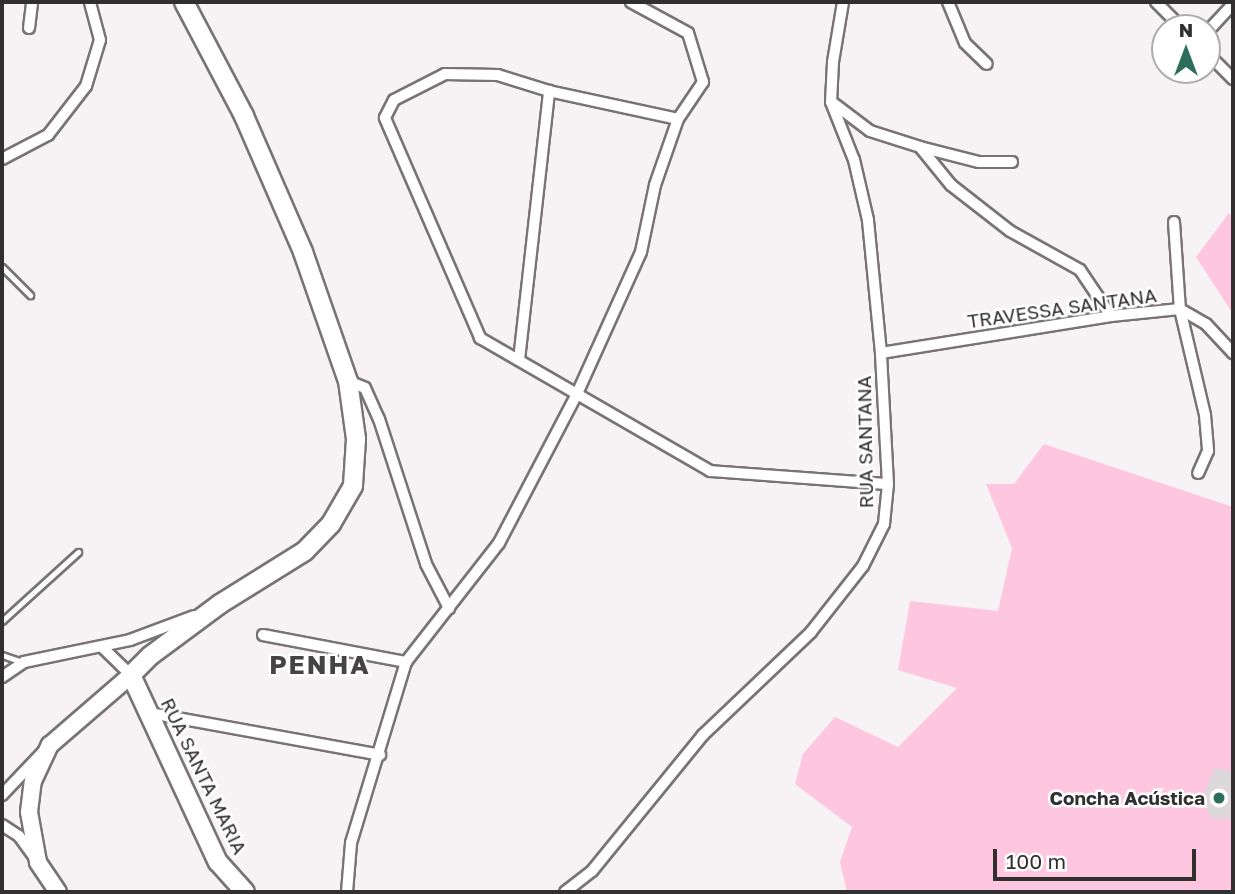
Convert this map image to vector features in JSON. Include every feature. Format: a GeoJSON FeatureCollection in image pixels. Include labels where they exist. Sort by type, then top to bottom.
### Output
{"type":"FeatureCollection","features":[{"type":"Feature","properties":{"kind":"main road"},"geometry":{"type":"LineString","coordinates":[[131,675],[150,656],[220,604],[305,551],[331,524],[353,486],[356,439],[348,382],[303,252],[244,116],[184,2]]}},
{"type":"Feature","properties":{"kind":"main road","name":"RUA SANTA MARIA"},"geometry":{"type":"LineString","coordinates":[[131,675],[218,862],[245,892]]}},
{"type":"Feature","properties":{"kind":"street"},"geometry":{"type":"LineString","coordinates":[[29,28],[32,2]]}},
{"type":"Feature","properties":{"kind":"street"},"geometry":{"type":"LineString","coordinates":[[2,159],[48,135],[86,86],[100,40],[90,2]]}},
{"type":"Feature","properties":{"kind":"street"},"geometry":{"type":"LineString","coordinates":[[347,892],[351,843],[380,755],[405,662],[499,543],[576,396],[641,252],[655,185],[678,119],[703,82],[688,33],[631,2]]}},
{"type":"Feature","properties":{"kind":"street","name":"RUA SANTANA"},"geometry":{"type":"LineString","coordinates":[[565,892],[592,871],[703,735],[811,632],[863,566],[884,524],[888,484],[881,353],[868,220],[854,160],[831,102],[833,62],[843,2]]}},
{"type":"Feature","properties":{"kind":"street"},"geometry":{"type":"LineString","coordinates":[[948,2],[965,43],[987,64]]}},
{"type":"Feature","properties":{"kind":"street"},"geometry":{"type":"LineString","coordinates":[[1221,17],[1233,4]]}},
{"type":"Feature","properties":{"kind":"street"},"geometry":{"type":"LineString","coordinates":[[678,119],[549,90],[498,75],[445,74],[394,100],[385,118],[480,338],[576,396],[710,471],[888,484]]}},
{"type":"Feature","properties":{"kind":"street"},"geometry":{"type":"LineString","coordinates":[[519,360],[549,90]]}},
{"type":"Feature","properties":{"kind":"street"},"geometry":{"type":"LineString","coordinates":[[831,102],[870,131],[979,162],[1012,162]]}},
{"type":"Feature","properties":{"kind":"street"},"geometry":{"type":"LineString","coordinates":[[920,147],[951,185],[1010,231],[1080,270],[1111,316]]}},
{"type":"Feature","properties":{"kind":"street"},"geometry":{"type":"LineString","coordinates":[[1174,222],[1180,309],[1205,415],[1208,451],[1198,473]]}},
{"type":"Feature","properties":{"kind":"street","name":"TRAVESSA SANTANA"},"geometry":{"type":"LineString","coordinates":[[881,353],[1111,316],[1180,309],[1206,324],[1233,353]]}},
{"type":"Feature","properties":{"kind":"street"},"geometry":{"type":"LineString","coordinates":[[348,382],[365,388],[379,419],[426,564],[449,608]]}},
{"type":"Feature","properties":{"kind":"street"},"geometry":{"type":"LineString","coordinates":[[2,677],[24,662],[102,647],[160,632],[220,604]]}},
{"type":"Feature","properties":{"kind":"street"},"geometry":{"type":"LineString","coordinates":[[263,635],[405,662]]}},
{"type":"Feature","properties":{"kind":"street"},"geometry":{"type":"LineString","coordinates":[[2,795],[50,745],[131,675],[102,647]]}},
{"type":"Feature","properties":{"kind":"street"},"geometry":{"type":"LineString","coordinates":[[150,713],[380,755]]}},
{"type":"Feature","properties":{"kind":"street"},"geometry":{"type":"LineString","coordinates":[[38,862],[29,812],[33,781],[50,745]]}},
{"type":"Feature","properties":{"kind":"street"},"geometry":{"type":"LineString","coordinates":[[2,825],[19,836],[58,892]]}},
{"type":"Feature","properties":{"kind":"lane"},"geometry":{"type":"LineString","coordinates":[[2,267],[30,295]]}},
{"type":"Feature","properties":{"kind":"lane"},"geometry":{"type":"LineString","coordinates":[[2,621],[78,552]]}},
{"type":"Feature","properties":{"kind":"lane"},"geometry":{"type":"LineString","coordinates":[[2,656],[24,662]]}},
{"type":"Feature","properties":{"kind":"shaded area"},"geometry":{"type":"Polygon","coordinates":[[[1229,213],[1233,218],[1233,314],[1196,257],[1229,213]]]}},
{"type":"Feature","properties":{"kind":"shaded area"},"geometry":{"type":"Polygon","coordinates":[[[1044,444],[1233,507],[1233,892],[847,892],[840,862],[852,827],[795,784],[803,754],[835,717],[898,747],[957,688],[898,670],[910,601],[998,611],[1012,548],[986,484],[1014,484],[1044,444]]]}},
{"type":"Feature","properties":{"kind":"building","name":"Concha Acústica"},"geometry":{"type":"Polygon","coordinates":[[[1215,768],[1233,772],[1231,819],[1210,818],[1205,791],[1215,768]]]}},
{"type":"Feature","properties":{"kind":"place","name":"Concha Acústica"},"geometry":{"type":"Point","coordinates":[1219,798]}},
{"type":"Feature","properties":{"kind":"district","name":"PENHA"},"geometry":{"type":"Point","coordinates":[320,665]}}]}
